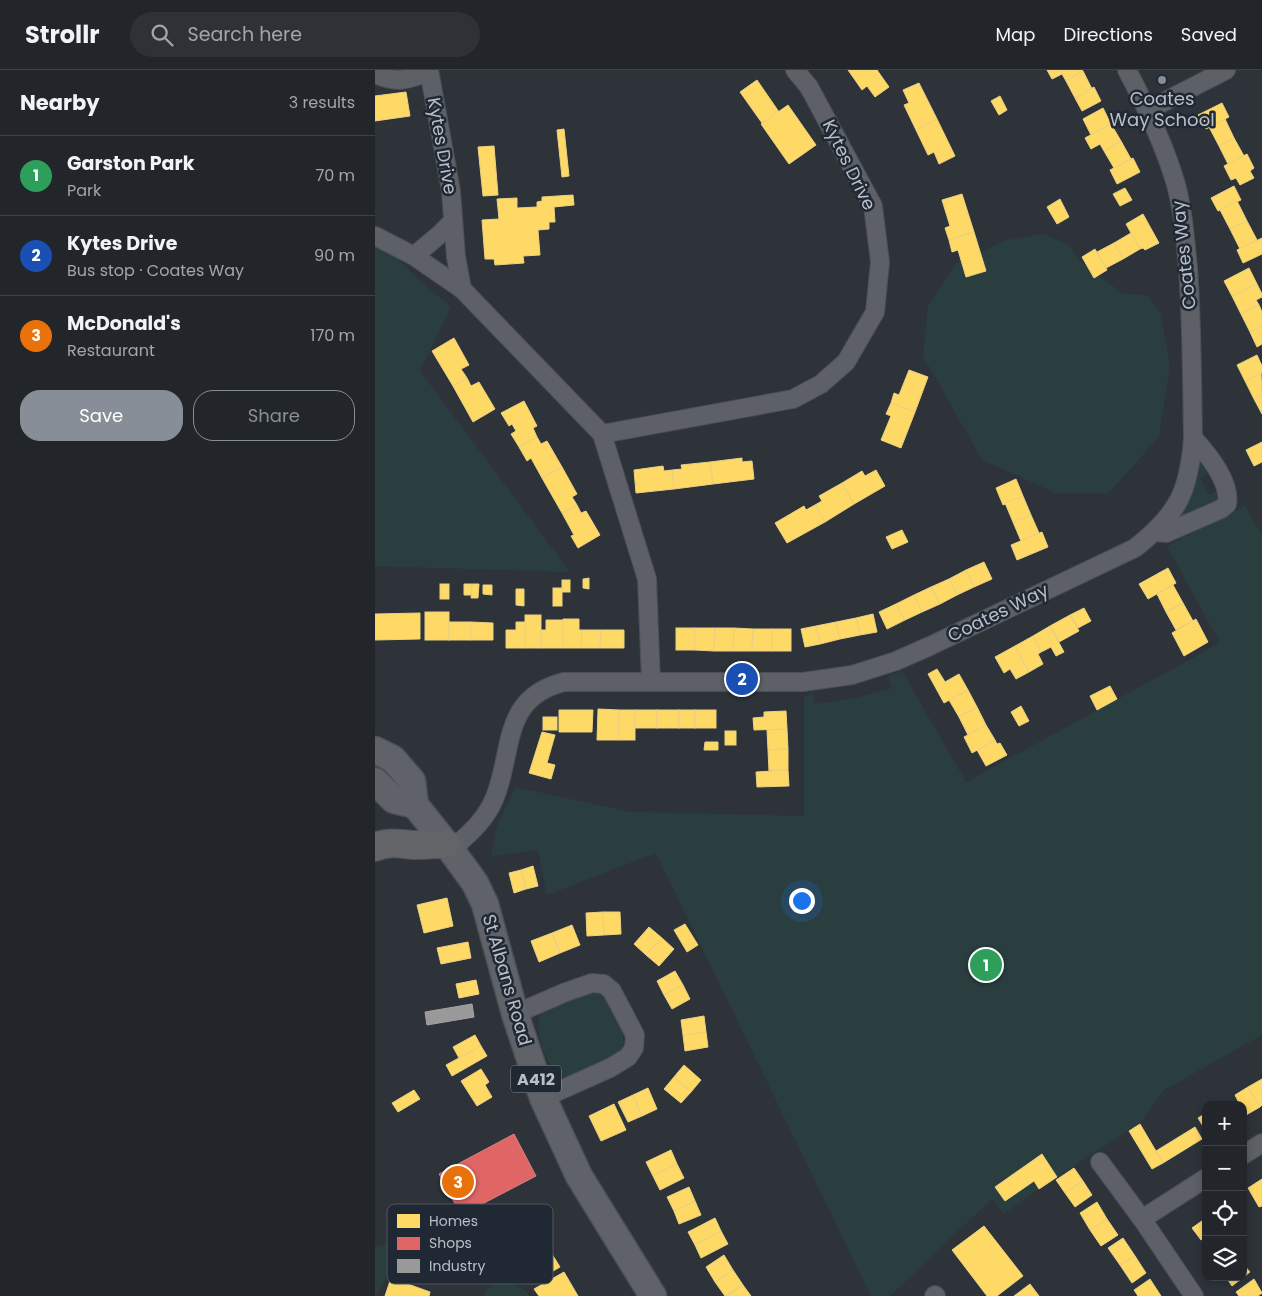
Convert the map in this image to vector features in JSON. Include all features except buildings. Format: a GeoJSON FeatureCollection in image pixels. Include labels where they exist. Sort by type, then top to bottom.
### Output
{"type":"FeatureCollection","features":[{"type":"Feature","properties":{"kind":"highway"},"geometry":{"type":"LineString","coordinates":[[375,847],[397,842],[449,847]]}},
{"type":"Feature","properties":{"kind":"main road"},"geometry":{"type":"LineString","coordinates":[[375,750],[393,759],[412,781],[415,805],[394,800],[375,781]]}},
{"type":"Feature","properties":{"kind":"main road","name":"St Albans Road"},"geometry":{"type":"LineString","coordinates":[[415,805],[475,882],[485,904],[515,1014],[543,1098],[579,1176],[653,1296]]}},
{"type":"Feature","properties":{"kind":"street","name":"Kytes Drive"},"geometry":{"type":"LineString","coordinates":[[602,434],[793,399],[821,384],[846,362],[875,312],[880,262],[873,206],[809,87],[795,70]]}},
{"type":"Feature","properties":{"kind":"street","name":"Coates Way"},"geometry":{"type":"LineString","coordinates":[[449,847],[481,823],[488,813],[496,795],[514,723],[520,712],[532,698],[543,690],[564,682],[803,682],[852,675],[895,661],[930,646],[1135,548],[1156,532],[1168,518],[1185,489],[1191,462],[1193,438],[1189,292],[1184,223],[1175,182],[1159,134],[1127,70]]}},
{"type":"Feature","properties":{"kind":"street"},"geometry":{"type":"LineString","coordinates":[[1148,110],[1226,70]]}},
{"type":"Feature","properties":{"kind":"street","name":"Kytes Drive"},"geometry":{"type":"LineString","coordinates":[[429,71],[451,191],[452,222],[462,288]]}},
{"type":"Feature","properties":{"kind":"street"},"geometry":{"type":"LineString","coordinates":[[375,74],[395,81],[404,80],[429,71]]}},
{"type":"Feature","properties":{"kind":"street"},"geometry":{"type":"LineString","coordinates":[[414,256],[452,222]]}},
{"type":"Feature","properties":{"kind":"street"},"geometry":{"type":"LineString","coordinates":[[375,236],[414,256],[462,288],[602,434],[647,579],[651,682]]}},
{"type":"Feature","properties":{"kind":"street"},"geometry":{"type":"LineString","coordinates":[[1156,532],[1166,533],[1227,504],[1227,490],[1209,456],[1193,438]]}},
{"type":"Feature","properties":{"kind":"street"},"geometry":{"type":"LineString","coordinates":[[515,1014],[592,983],[604,984],[613,991],[635,1035],[634,1048],[628,1057],[610,1068],[543,1098]]}},
{"type":"Feature","properties":{"kind":"street"},"geometry":{"type":"LineString","coordinates":[[1247,1152],[1262,1143]]}},
{"type":"Feature","properties":{"kind":"street"},"geometry":{"type":"LineString","coordinates":[[1100,1162],[1142,1219],[1194,1296]]}},
{"type":"Feature","properties":{"kind":"street"},"geometry":{"type":"LineString","coordinates":[[1142,1219],[1202,1181]]}},
{"type":"Feature","properties":{"kind":"shaded area"},"geometry":{"type":"Polygon","coordinates":[[[1043,234],[1067,244],[1084,265],[1122,293],[1148,296],[1160,312],[1170,365],[1159,437],[1109,493],[1056,493],[982,460],[923,356],[928,306],[956,263],[1007,240],[1043,234]]]}},
{"type":"Feature","properties":{"kind":"shaded area"},"geometry":{"type":"Polygon","coordinates":[[[375,235],[418,279],[451,307],[420,371],[570,572],[375,566],[375,235]]]}},
{"type":"Feature","properties":{"kind":"shaded area"},"geometry":{"type":"Polygon","coordinates":[[[1200,459],[1212,471],[1200,478],[1209,495],[1221,489],[1221,502],[1178,519],[1200,459]]]}},
{"type":"Feature","properties":{"kind":"shaded area"},"geometry":{"type":"Polygon","coordinates":[[[1245,506],[1262,535],[1262,1035],[1164,1090],[1140,1123],[1057,1177],[1041,1155],[995,1187],[1005,1201],[1034,1181],[1039,1189],[1004,1214],[992,1199],[890,1296],[871,1296],[656,853],[547,895],[538,850],[491,856],[497,826],[515,787],[630,812],[804,816],[804,698],[812,692],[815,704],[855,698],[892,688],[888,676],[902,671],[966,782],[1220,643],[1167,546],[1245,506]]]}},
{"type":"Feature","properties":{"kind":"shaded area"},"geometry":{"type":"Polygon","coordinates":[[[594,991],[608,997],[615,1011],[623,1034],[622,1049],[619,1056],[570,1080],[556,1071],[545,1055],[540,1038],[539,1020],[542,1012],[550,1004],[594,991]]]}},
{"type":"Feature","properties":{"kind":"shaded area"},"geometry":{"type":"Polygon","coordinates":[[[387,1244],[387,1274],[377,1296],[375,1296],[375,1247],[387,1244]]]}},
{"type":"Feature","properties":{"kind":"shaded area"},"geometry":{"type":"Polygon","coordinates":[[[497,1284],[510,1284],[525,1290],[529,1296],[484,1296],[486,1290],[497,1284]]]}},
{"type":"Feature","properties":{"kind":"place","name":"Coates Way School"},"geometry":{"type":"Point","coordinates":[1162,80]}},
{"type":"Feature","properties":{"kind":"place","name":"Kytes Drive"},"geometry":{"type":"Point","coordinates":[742,679]}},
{"type":"Feature","properties":{"kind":"place","name":"Garston Park"},"geometry":{"type":"Point","coordinates":[986,965]}},
{"type":"Feature","properties":{"kind":"place","name":"McDonald's"},"geometry":{"type":"Point","coordinates":[458,1182]}}]}
